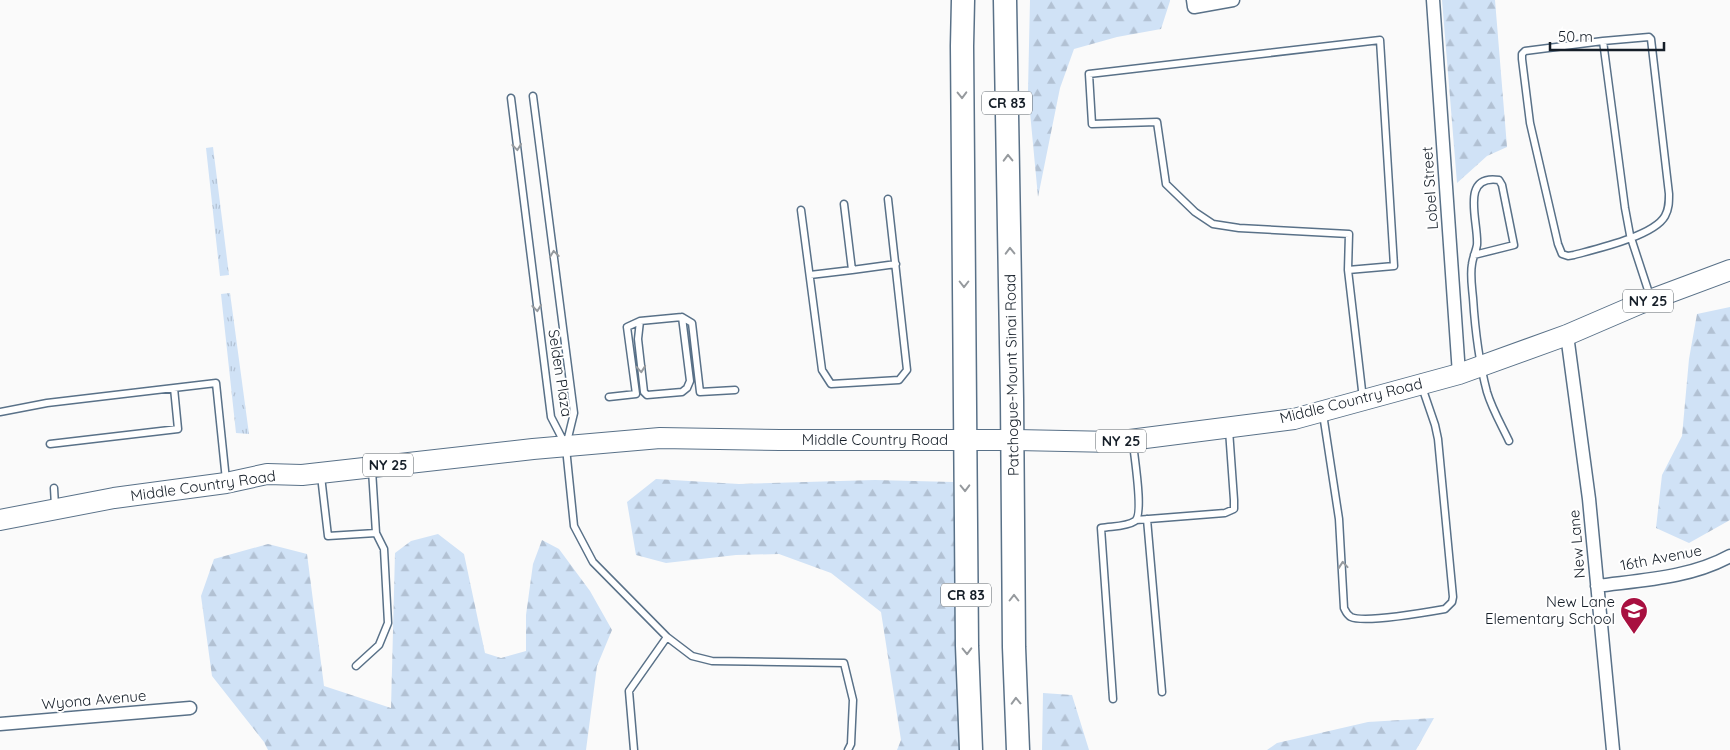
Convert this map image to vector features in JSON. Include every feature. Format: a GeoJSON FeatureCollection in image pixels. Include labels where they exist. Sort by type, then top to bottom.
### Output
{"type":"FeatureCollection","features":[{"type":"Feature","properties":{"kind":"highway","name":"CR 83"},"geometry":{"type":"LineString","coordinates":[[963,0],[964,440],[968,698],[971,750]]}},
{"type":"Feature","properties":{"kind":"highway","name":"Patchogue-Mount Sinai Road"},"geometry":{"type":"LineString","coordinates":[[1005,0],[1013,440],[1015,679],[1018,750]]}},
{"type":"Feature","properties":{"kind":"main road","name":"Middle Country Road"},"geometry":{"type":"LineString","coordinates":[[0,520],[114,498],[226,483],[267,474],[302,475],[566,446],[660,438],[1114,442],[1294,419],[1459,374],[1567,335],[1652,299],[1730,270]]}},
{"type":"Feature","properties":{"kind":"street"},"geometry":{"type":"LineString","coordinates":[[1193,0],[1194,6],[1233,0]]}},
{"type":"Feature","properties":{"kind":"street","name":"Lobel Street"},"geometry":{"type":"LineString","coordinates":[[1433,0],[1459,374]]}},
{"type":"Feature","properties":{"kind":"street","name":"New Lane"},"geometry":{"type":"LineString","coordinates":[[1567,335],[1589,499],[1613,750]]}},
{"type":"Feature","properties":{"kind":"street","name":"16th Avenue"},"geometry":{"type":"LineString","coordinates":[[1597,586],[1668,577],[1714,565],[1730,556]]}},
{"type":"Feature","properties":{"kind":"street","name":"Wyona Avenue"},"geometry":{"type":"LineString","coordinates":[[0,724],[190,708]]}},
{"type":"Feature","properties":{"kind":"lane"},"geometry":{"type":"LineString","coordinates":[[1649,37],[1652,44],[1670,194],[1669,208],[1665,218],[1658,224],[1631,238],[1568,256],[1562,254],[1558,244],[1530,123],[1522,54],[1524,51],[1603,41],[1649,37]]}},
{"type":"Feature","properties":{"kind":"lane"},"geometry":{"type":"LineString","coordinates":[[1348,270],[1394,266],[1380,40],[1089,74],[1092,124],[1157,122],[1166,184],[1195,212],[1213,224],[1239,228],[1349,234],[1348,270],[1363,400]]}},
{"type":"Feature","properties":{"kind":"lane"},"geometry":{"type":"LineString","coordinates":[[1603,41],[1625,208],[1631,238],[1652,299]]}},
{"type":"Feature","properties":{"kind":"lane","name":"Selden Plaza"},"geometry":{"type":"LineString","coordinates":[[533,96],[574,413],[566,446]]}},
{"type":"Feature","properties":{"kind":"lane","name":"Selden Plaza"},"geometry":{"type":"LineString","coordinates":[[511,98],[551,417],[566,446]]}},
{"type":"Feature","properties":{"kind":"lane"},"geometry":{"type":"LineString","coordinates":[[1474,255],[1514,246],[1502,185],[1499,180],[1492,179],[1482,182],[1477,186],[1474,194],[1477,246],[1474,255],[1472,263],[1472,281],[1474,317],[1488,394],[1509,442]]}},
{"type":"Feature","properties":{"kind":"lane"},"geometry":{"type":"LineString","coordinates":[[801,210],[822,370],[831,384],[899,380],[907,370],[888,199]]}},
{"type":"Feature","properties":{"kind":"lane"},"geometry":{"type":"LineString","coordinates":[[844,204],[852,270]]}},
{"type":"Feature","properties":{"kind":"lane"},"geometry":{"type":"LineString","coordinates":[[810,276],[896,264]]}},
{"type":"Feature","properties":{"kind":"lane"},"geometry":{"type":"LineString","coordinates":[[640,321],[638,339],[644,392],[647,395],[682,392],[687,388],[690,381],[682,317]]}},
{"type":"Feature","properties":{"kind":"lane"},"geometry":{"type":"LineString","coordinates":[[609,397],[636,394],[627,328],[640,321],[682,317],[692,323],[700,392],[735,390]]}},
{"type":"Feature","properties":{"kind":"lane"},"geometry":{"type":"LineString","coordinates":[[0,412],[47,403],[216,383],[226,483]]}},
{"type":"Feature","properties":{"kind":"lane"},"geometry":{"type":"LineString","coordinates":[[1322,411],[1339,519],[1344,608],[1346,614],[1351,618],[1376,618],[1445,609],[1452,602],[1453,597],[1438,439],[1436,425],[1421,384]]}},
{"type":"Feature","properties":{"kind":"lane"},"geometry":{"type":"LineString","coordinates":[[50,444],[178,428],[174,388]]}},
{"type":"Feature","properties":{"kind":"lane"},"geometry":{"type":"LineString","coordinates":[[1113,700],[1101,528],[1125,525],[1136,520],[1225,513],[1234,509],[1228,427]]}},
{"type":"Feature","properties":{"kind":"lane"},"geometry":{"type":"LineString","coordinates":[[1133,439],[1140,505],[1139,517],[1136,520]]}},
{"type":"Feature","properties":{"kind":"lane"},"geometry":{"type":"LineString","coordinates":[[566,446],[574,526],[593,562],[667,637],[692,656],[712,661],[844,663],[853,700],[851,744],[848,750]]}},
{"type":"Feature","properties":{"kind":"lane"},"geometry":{"type":"LineString","coordinates":[[356,666],[379,645],[388,623],[384,549],[376,533],[372,467]]}},
{"type":"Feature","properties":{"kind":"lane"},"geometry":{"type":"LineString","coordinates":[[320,473],[328,536],[376,533]]}},
{"type":"Feature","properties":{"kind":"lane"},"geometry":{"type":"LineString","coordinates":[[54,488],[56,509]]}},
{"type":"Feature","properties":{"kind":"lane"},"geometry":{"type":"LineString","coordinates":[[1147,519],[1162,692]]}},
{"type":"Feature","properties":{"kind":"lane"},"geometry":{"type":"LineString","coordinates":[[634,750],[629,691],[667,637]]}},
{"type":"Feature","properties":{"kind":"green space"},"geometry":{"type":"Polygon","coordinates":[[[1030,0],[1170,0],[1161,29],[1117,37],[1074,49],[1060,88],[1038,197],[1028,91],[1030,0]]]}},
{"type":"Feature","properties":{"kind":"green space"},"geometry":{"type":"Polygon","coordinates":[[[1442,0],[1495,0],[1507,147],[1487,156],[1457,183],[1442,0]]]}},
{"type":"Feature","properties":{"kind":"green space"},"geometry":{"type":"Polygon","coordinates":[[[213,147],[229,275],[220,276],[206,148],[213,147]]]}},
{"type":"Feature","properties":{"kind":"green space"},"geometry":{"type":"Polygon","coordinates":[[[230,293],[249,434],[236,433],[221,294],[230,293]]]}},
{"type":"Feature","properties":{"kind":"green space"},"geometry":{"type":"Polygon","coordinates":[[[1730,307],[1730,520],[1689,543],[1656,528],[1662,475],[1682,436],[1689,359],[1697,314],[1730,307]]]}},
{"type":"Feature","properties":{"kind":"green space"},"geometry":{"type":"Polygon","coordinates":[[[656,479],[739,484],[875,480],[953,482],[962,750],[897,750],[901,740],[881,612],[831,573],[779,554],[736,555],[666,563],[636,555],[627,502],[656,479]]]}},
{"type":"Feature","properties":{"kind":"green space"},"geometry":{"type":"Polygon","coordinates":[[[438,534],[464,554],[485,653],[501,658],[526,651],[526,615],[533,564],[542,540],[559,549],[590,591],[612,630],[597,666],[586,750],[268,750],[264,742],[212,676],[201,596],[214,559],[268,544],[307,554],[324,686],[391,708],[395,553],[411,541],[438,534]]]}},
{"type":"Feature","properties":{"kind":"green space"},"geometry":{"type":"Polygon","coordinates":[[[1043,693],[1072,695],[1089,750],[1042,750],[1043,693]]]}},
{"type":"Feature","properties":{"kind":"green space"},"geometry":{"type":"Polygon","coordinates":[[[1434,718],[1416,750],[1267,750],[1277,743],[1368,722],[1434,718]]]}},
{"type":"Feature","properties":{"kind":"place","name":"New Lane Elementary School"},"geometry":{"type":"Point","coordinates":[1634,635]}}]}
